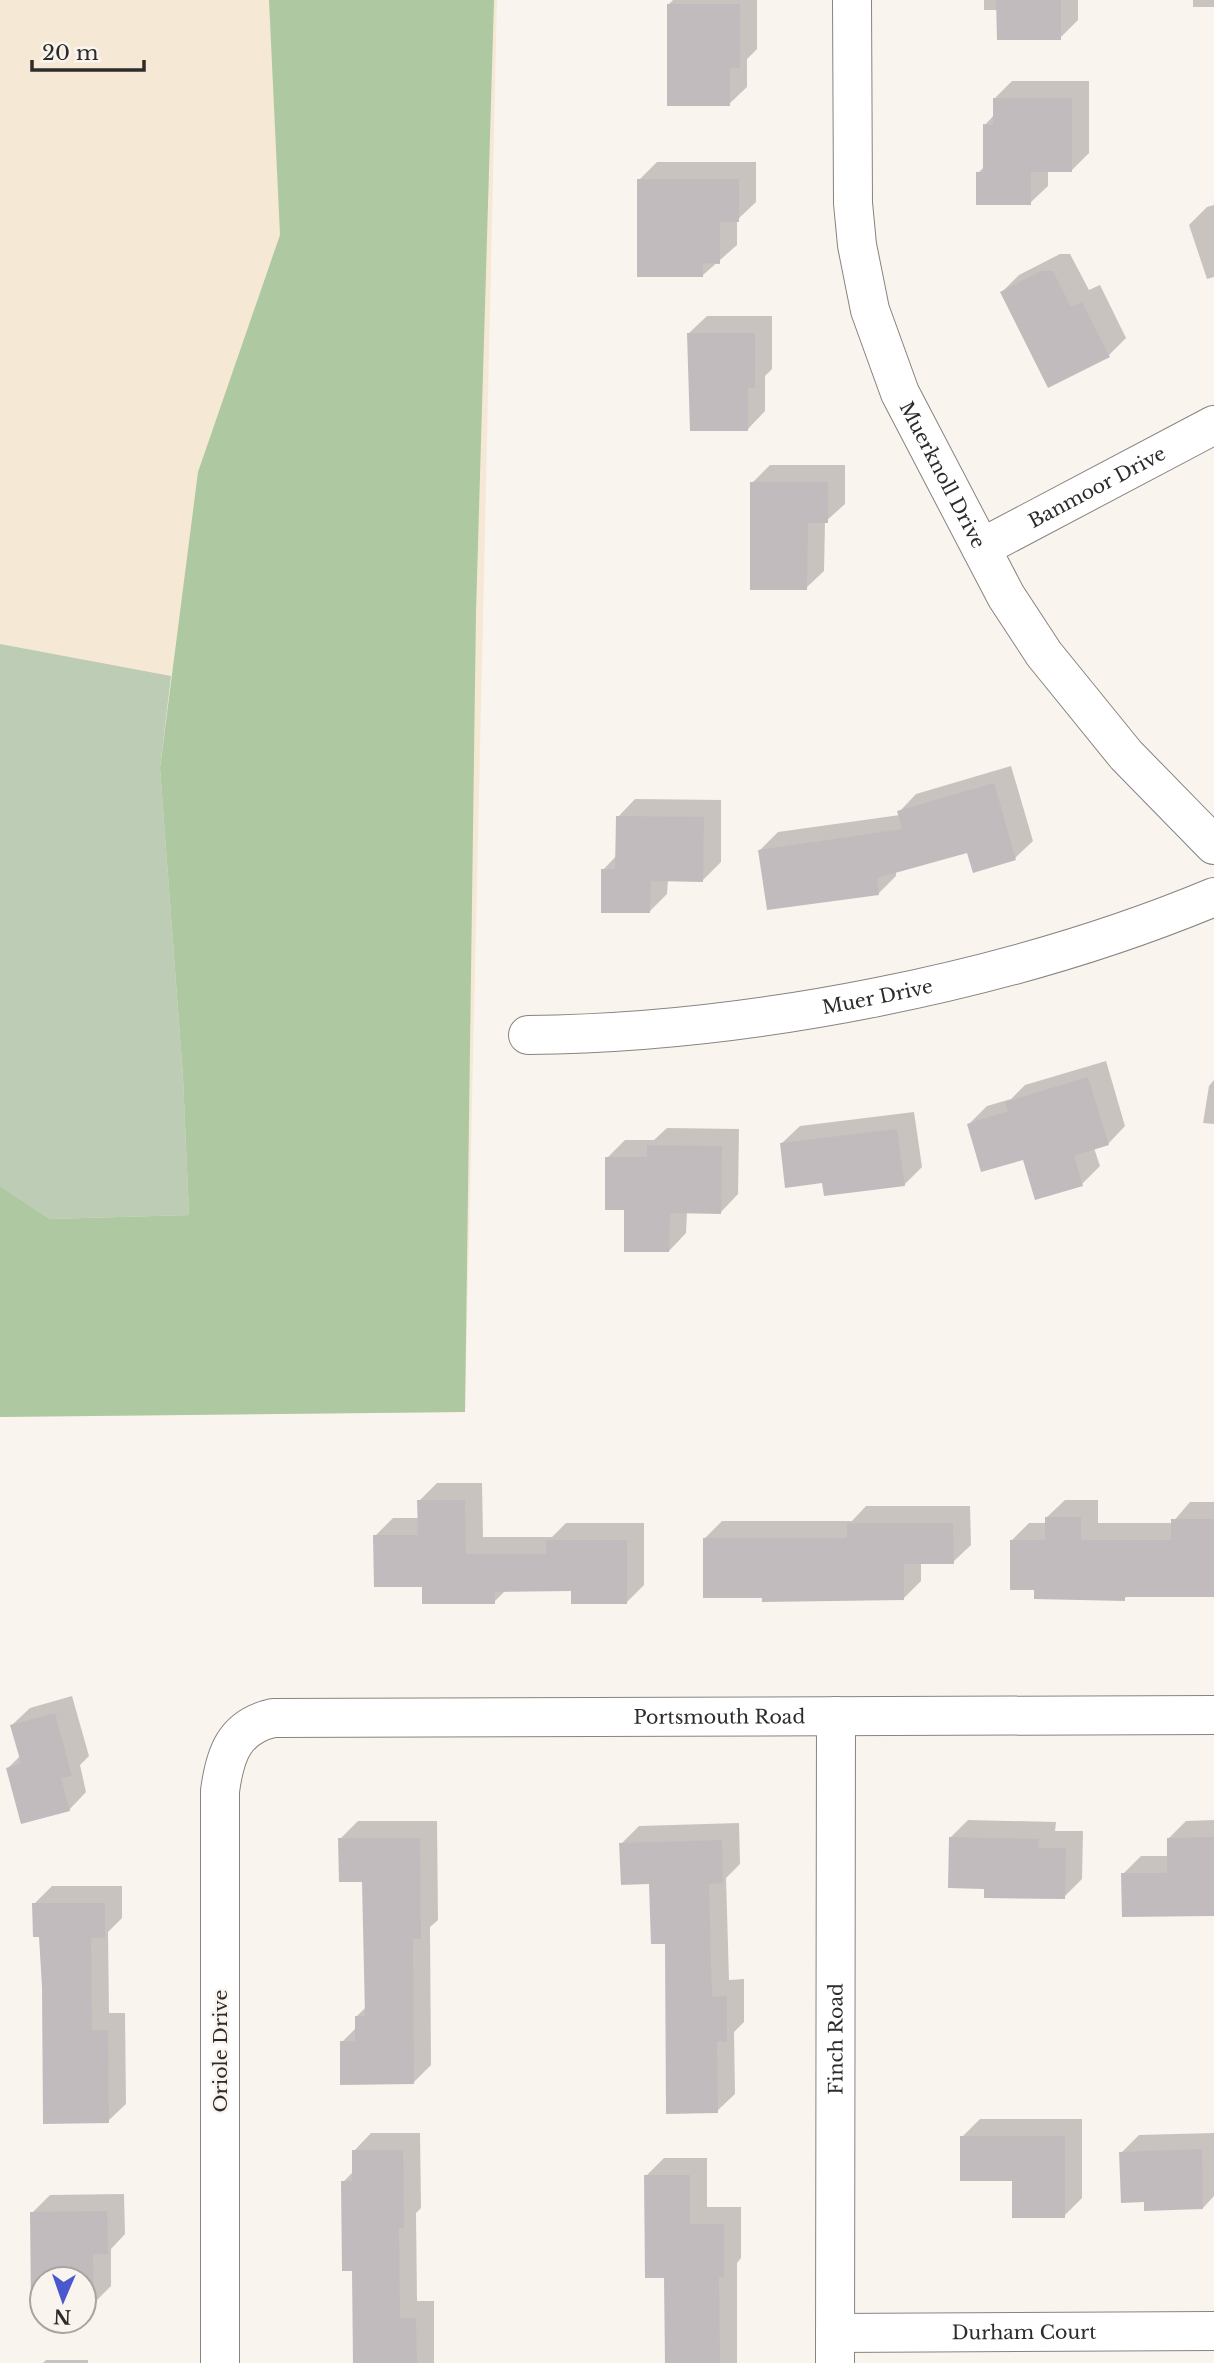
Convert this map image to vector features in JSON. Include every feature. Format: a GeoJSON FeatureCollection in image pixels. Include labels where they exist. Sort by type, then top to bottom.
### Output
{"type":"FeatureCollection","features":[{"type":"Feature","properties":{"kind":"street","name":"Muerknoll Drive"},"geometry":{"type":"LineString","coordinates":[[852,15],[853,203],[861,275],[880,342],[900,393],[1006,596],[1044,654],[1082,705],[1214,845]]}},
{"type":"Feature","properties":{"kind":"street","name":"Banmoor Drive"},"geometry":{"type":"LineString","coordinates":[[981,548],[1214,425]]}},
{"type":"Feature","properties":{"kind":"street","name":"Muer Drive"},"geometry":{"type":"LineString","coordinates":[[528,1035],[653,1029],[780,1013],[870,997],[1056,953],[1169,916],[1214,897]]}},
{"type":"Feature","properties":{"kind":"street","name":"Portsmouth Road"},"geometry":{"type":"LineString","coordinates":[[234,1742],[256,1722],[273,1718],[1214,1715]]}},
{"type":"Feature","properties":{"kind":"street","name":"Finch Road"},"geometry":{"type":"LineString","coordinates":[[835,2348],[836,1716]]}},
{"type":"Feature","properties":{"kind":"street","name":"Oriole Drive"},"geometry":{"type":"LineString","coordinates":[[220,2363],[220,1791],[222,1772],[234,1742]]}},
{"type":"Feature","properties":{"kind":"street","name":"Durham Court"},"geometry":{"type":"LineString","coordinates":[[835,2348],[1214,2331]]}},
{"type":"Feature","properties":{"kind":"shaded area"},"geometry":{"type":"Polygon","coordinates":[[[0,0],[497,0],[465,1412],[0,1417],[0,0]]]}},
{"type":"Feature","properties":{"kind":"green space"},"geometry":{"type":"Polygon","coordinates":[[[269,0],[494,0],[476,612],[465,1412],[0,1417],[0,1186],[50,1219],[189,1215],[183,1077],[160,768],[198,472],[280,235],[269,0]]]}},
{"type":"Feature","properties":{"kind":"green space"},"geometry":{"type":"Polygon","coordinates":[[[0,644],[171,676],[160,768],[183,1077],[189,1215],[50,1219],[0,1186],[0,644]]]}},
{"type":"Feature","properties":{"kind":"building"},"geometry":{"type":"Polygon","coordinates":[[[996,0],[1061,0],[1061,40],[997,40],[996,0]]]}},
{"type":"Feature","properties":{"kind":"building"},"geometry":{"type":"Polygon","coordinates":[[[667,4],[740,4],[740,68],[730,68],[730,106],[667,106],[667,4]]]}},
{"type":"Feature","properties":{"kind":"building"},"geometry":{"type":"Polygon","coordinates":[[[993,98],[1072,98],[1072,172],[1031,172],[1031,205],[976,205],[976,172],[983,172],[983,124],[993,125],[993,98]]]}},
{"type":"Feature","properties":{"kind":"building"},"geometry":{"type":"Polygon","coordinates":[[[637,179],[739,179],[739,222],[720,222],[720,264],[703,263],[703,277],[637,277],[637,179]]]}},
{"type":"Feature","properties":{"kind":"building"},"geometry":{"type":"Polygon","coordinates":[[[1041,271],[1053,271],[1071,307],[1082,302],[1110,357],[1048,388],[1000,292],[1041,271]]]}},
{"type":"Feature","properties":{"kind":"building"},"geometry":{"type":"Polygon","coordinates":[[[687,333],[755,333],[755,388],[748,388],[748,431],[690,431],[687,333]]]}},
{"type":"Feature","properties":{"kind":"building"},"geometry":{"type":"Polygon","coordinates":[[[750,482],[828,482],[828,523],[808,523],[807,590],[750,590],[750,482]]]}},
{"type":"Feature","properties":{"kind":"building"},"geometry":{"type":"Polygon","coordinates":[[[994,783],[1016,860],[973,873],[967,853],[877,878],[879,895],[767,910],[758,850],[902,829],[897,811],[994,783]]]}},
{"type":"Feature","properties":{"kind":"building"},"geometry":{"type":"Polygon","coordinates":[[[616,816],[704,817],[703,882],[651,881],[650,913],[601,913],[601,869],[615,869],[616,816]]]}},
{"type":"Feature","properties":{"kind":"building"},"geometry":{"type":"Polygon","coordinates":[[[1088,1077],[1109,1145],[1074,1156],[1083,1186],[1035,1200],[1023,1160],[981,1172],[967,1124],[1008,1111],[1005,1102],[1088,1077]]]}},
{"type":"Feature","properties":{"kind":"building"},"geometry":{"type":"Polygon","coordinates":[[[897,1129],[905,1186],[824,1196],[822,1183],[785,1188],[780,1143],[897,1129]]]}},
{"type":"Feature","properties":{"kind":"building"},"geometry":{"type":"Polygon","coordinates":[[[647,1145],[722,1146],[721,1214],[670,1213],[669,1252],[624,1252],[624,1210],[605,1210],[605,1157],[647,1157],[647,1145]]]}},
{"type":"Feature","properties":{"kind":"building"},"geometry":{"type":"Polygon","coordinates":[[[417,1500],[465,1500],[466,1554],[546,1554],[546,1540],[627,1540],[627,1604],[571,1604],[571,1591],[495,1592],[495,1604],[422,1604],[422,1587],[374,1587],[373,1535],[418,1535],[417,1500]]]}},
{"type":"Feature","properties":{"kind":"building"},"geometry":{"type":"Polygon","coordinates":[[[1045,1517],[1081,1517],[1081,1540],[1171,1540],[1171,1519],[1214,1519],[1214,1597],[1125,1597],[1125,1601],[1034,1599],[1034,1590],[1010,1590],[1010,1540],[1045,1540],[1045,1517]]]}},
{"type":"Feature","properties":{"kind":"building"},"geometry":{"type":"Polygon","coordinates":[[[847,1523],[953,1523],[954,1564],[904,1564],[904,1600],[762,1602],[762,1598],[703,1598],[703,1538],[847,1538],[847,1523]]]}},
{"type":"Feature","properties":{"kind":"building"},"geometry":{"type":"Polygon","coordinates":[[[55,1713],[72,1776],[61,1778],[70,1811],[21,1824],[6,1768],[21,1763],[10,1725],[55,1713]]]}},
{"type":"Feature","properties":{"kind":"building"},"geometry":{"type":"Polygon","coordinates":[[[949,1837],[1039,1839],[1038,1848],[1066,1848],[1065,1899],[984,1898],[984,1889],[948,1888],[949,1837]]]}},
{"type":"Feature","properties":{"kind":"building"},"geometry":{"type":"Polygon","coordinates":[[[1214,1837],[1214,1916],[1122,1917],[1121,1873],[1167,1873],[1167,1838],[1214,1837]]]}},
{"type":"Feature","properties":{"kind":"building"},"geometry":{"type":"Polygon","coordinates":[[[338,1838],[420,1838],[421,1939],[413,1939],[414,2084],[340,2085],[340,2041],[355,2041],[355,2016],[365,2016],[362,1882],[339,1882],[338,1838]]]}},
{"type":"Feature","properties":{"kind":"building"},"geometry":{"type":"Polygon","coordinates":[[[722,1840],[723,1883],[709,1884],[712,1997],[727,1996],[727,2042],[717,2041],[718,2113],[666,2114],[665,1944],[651,1944],[649,1884],[621,1885],[619,1843],[722,1840]]]}},
{"type":"Feature","properties":{"kind":"building"},"geometry":{"type":"Polygon","coordinates":[[[32,1903],[105,1903],[105,1938],[91,1938],[92,2030],[108,2030],[109,2123],[43,2124],[42,1987],[39,1937],[33,1937],[32,1903]]]}},
{"type":"Feature","properties":{"kind":"building"},"geometry":{"type":"Polygon","coordinates":[[[960,2136],[1065,2136],[1065,2218],[1012,2218],[1012,2181],[960,2181],[960,2136]]]}},
{"type":"Feature","properties":{"kind":"building"},"geometry":{"type":"Polygon","coordinates":[[[1202,2149],[1203,2209],[1144,2211],[1144,2202],[1121,2203],[1119,2152],[1202,2149]]]}},
{"type":"Feature","properties":{"kind":"building"},"geometry":{"type":"Polygon","coordinates":[[[352,2150],[403,2150],[404,2228],[399,2228],[400,2318],[416,2318],[417,2363],[353,2363],[352,2271],[342,2271],[341,2181],[352,2181],[352,2150]]]}},
{"type":"Feature","properties":{"kind":"building"},"geometry":{"type":"Polygon","coordinates":[[[644,2175],[690,2175],[690,2224],[724,2224],[724,2277],[719,2277],[720,2363],[665,2363],[664,2278],[645,2278],[644,2175]]]}},
{"type":"Feature","properties":{"kind":"building"},"geometry":{"type":"Polygon","coordinates":[[[107,2211],[108,2254],[93,2254],[93,2265],[31,2265],[30,2212],[107,2211]]]}}]}
